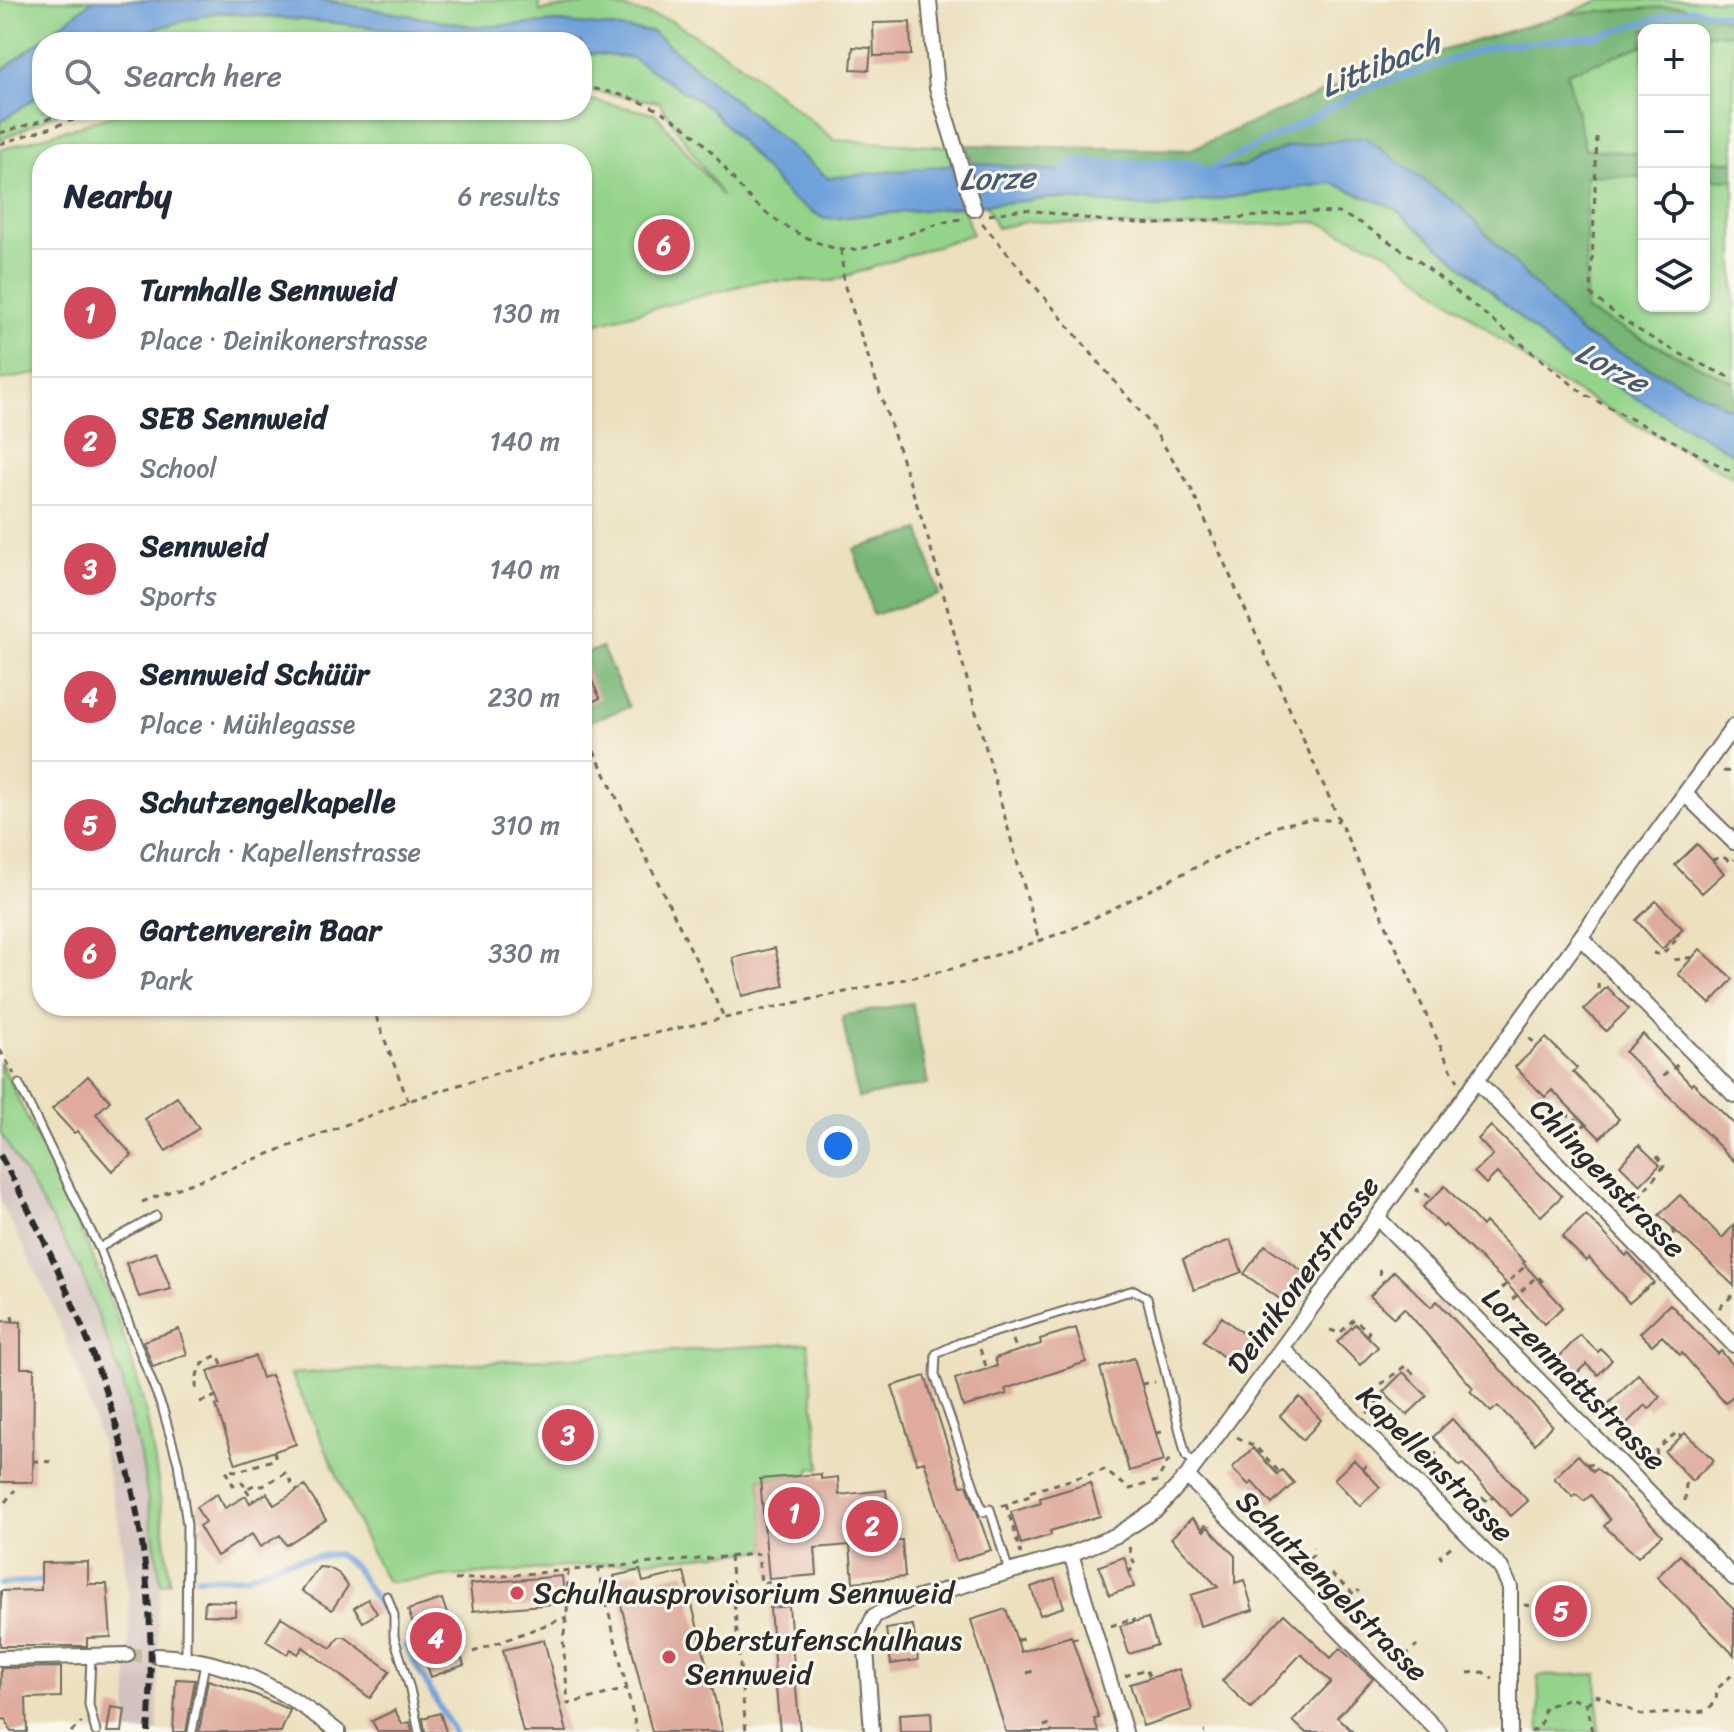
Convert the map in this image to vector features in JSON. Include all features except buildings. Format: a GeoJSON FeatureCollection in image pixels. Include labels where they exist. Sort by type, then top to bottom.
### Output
{"type":"FeatureCollection","features":[{"type":"Feature","properties":{"kind":"street"},"geometry":{"type":"LineString","coordinates":[[929,0],[937,88],[977,213]]}},
{"type":"Feature","properties":{"kind":"street","name":"Deinikonerstrasse"},"geometry":{"type":"LineString","coordinates":[[872,1732],[865,1635],[874,1616],[898,1604],[1071,1554],[1117,1535],[1157,1509],[1187,1476],[1191,1460],[1282,1348],[1734,726]]}},
{"type":"Feature","properties":{"kind":"street"},"geometry":{"type":"LineString","coordinates":[[1685,794],[1734,842]]}},
{"type":"Feature","properties":{"kind":"street"},"geometry":{"type":"LineString","coordinates":[[1581,938],[1734,1095]]}},
{"type":"Feature","properties":{"kind":"street","name":"Chlingenstrasse"},"geometry":{"type":"LineString","coordinates":[[1477,1081],[1734,1345]]}},
{"type":"Feature","properties":{"kind":"street","name":"Lorzenmattstrasse"},"geometry":{"type":"LineString","coordinates":[[1377,1217],[1734,1578]]}},
{"type":"Feature","properties":{"kind":"street","name":"Kapellenstrasse"},"geometry":{"type":"LineString","coordinates":[[1282,1348],[1501,1568],[1510,1587],[1510,1732]]}},
{"type":"Feature","properties":{"kind":"street","name":"Schutzengelstrasse"},"geometry":{"type":"LineString","coordinates":[[1187,1476],[1439,1732]]}},
{"type":"Feature","properties":{"kind":"street"},"geometry":{"type":"LineString","coordinates":[[1071,1554],[1125,1732]]}},
{"type":"Feature","properties":{"kind":"street"},"geometry":{"type":"LineString","coordinates":[[0,1658],[127,1655]]}},
{"type":"Feature","properties":{"kind":"street"},"geometry":{"type":"LineString","coordinates":[[157,1656],[206,1661],[249,1675],[279,1689],[338,1732]]}},
{"type":"Feature","properties":{"kind":"lane"},"geometry":{"type":"LineString","coordinates":[[19,1084],[99,1248],[163,1410],[178,1463],[187,1525],[186,1657]]}},
{"type":"Feature","properties":{"kind":"lane"},"geometry":{"type":"LineString","coordinates":[[99,1248],[156,1216]]}},
{"type":"Feature","properties":{"kind":"lane"},"geometry":{"type":"LineString","coordinates":[[1009,1572],[990,1509],[983,1512],[935,1375],[936,1354],[959,1343],[1134,1290],[1147,1298],[1191,1460]]}},
{"type":"Feature","properties":{"kind":"lane"},"geometry":{"type":"LineString","coordinates":[[387,1596],[394,1615],[394,1637],[419,1732]]}},
{"type":"Feature","properties":{"kind":"lane"},"geometry":{"type":"LineString","coordinates":[[91,1656],[89,1705],[96,1732]]}},
{"type":"Feature","properties":{"kind":"lane"},"geometry":{"type":"LineString","coordinates":[[192,1732],[206,1661]]}},
{"type":"Feature","properties":{"kind":"path"},"geometry":{"type":"LineString","coordinates":[[592,88],[612,91],[662,110],[705,144],[747,196],[800,236],[841,250],[866,246],[977,213],[1023,209],[1105,221],[1157,224],[1310,212],[1339,213],[1361,223],[1420,262],[1584,394],[1734,473]]}},
{"type":"Feature","properties":{"kind":"path"},"geometry":{"type":"LineString","coordinates":[[0,133],[44,120]]}},
{"type":"Feature","properties":{"kind":"path"},"geometry":{"type":"LineString","coordinates":[[0,144],[73,120]]}},
{"type":"Feature","properties":{"kind":"path"},"geometry":{"type":"LineString","coordinates":[[1597,137],[1591,294],[1612,313],[1690,361],[1734,379]]}},
{"type":"Feature","properties":{"kind":"path"},"geometry":{"type":"LineString","coordinates":[[977,213],[1148,421],[1190,486],[1450,1068],[1466,1095]]}},
{"type":"Feature","properties":{"kind":"path"},"geometry":{"type":"LineString","coordinates":[[841,250],[844,284],[928,538],[1039,941]]}},
{"type":"Feature","properties":{"kind":"path"},"geometry":{"type":"LineString","coordinates":[[592,747],[725,1019]]}},
{"type":"Feature","properties":{"kind":"path"},"geometry":{"type":"LineString","coordinates":[[1723,771],[1734,772]]}},
{"type":"Feature","properties":{"kind":"path"},"geometry":{"type":"LineString","coordinates":[[142,1202],[408,1101],[554,1055],[956,968],[1074,928],[1280,825],[1313,819],[1339,821]]}},
{"type":"Feature","properties":{"kind":"path"},"geometry":{"type":"LineString","coordinates":[[1712,860],[1723,857],[1731,862],[1734,859]]}},
{"type":"Feature","properties":{"kind":"path"},"geometry":{"type":"LineString","coordinates":[[1653,953],[1661,955],[1680,936],[1678,934]]}},
{"type":"Feature","properties":{"kind":"path"},"geometry":{"type":"LineString","coordinates":[[1674,960],[1694,957]]}},
{"type":"Feature","properties":{"kind":"path"},"geometry":{"type":"LineString","coordinates":[[1598,983],[1599,994]]}},
{"type":"Feature","properties":{"kind":"path"},"geometry":{"type":"LineString","coordinates":[[376,1016],[408,1101]]}},
{"type":"Feature","properties":{"kind":"path"},"geometry":{"type":"LineString","coordinates":[[1531,1039],[1538,1046]]}},
{"type":"Feature","properties":{"kind":"path"},"geometry":{"type":"LineString","coordinates":[[0,1050],[19,1084]]}},
{"type":"Feature","properties":{"kind":"path"},"geometry":{"type":"LineString","coordinates":[[1564,1115],[1573,1116],[1583,1127],[1585,1124]]}},
{"type":"Feature","properties":{"kind":"path"},"geometry":{"type":"LineString","coordinates":[[1629,1200],[1634,1203],[1664,1166],[1658,1157],[1655,1160]]}},
{"type":"Feature","properties":{"kind":"path"},"geometry":{"type":"LineString","coordinates":[[1420,1193],[1424,1192],[1431,1199]]}},
{"type":"Feature","properties":{"kind":"path"},"geometry":{"type":"LineString","coordinates":[[1672,1229],[1675,1237]]}},
{"type":"Feature","properties":{"kind":"path"},"geometry":{"type":"LineString","coordinates":[[1481,1307],[1523,1268],[1521,1265]]}},
{"type":"Feature","properties":{"kind":"path"},"geometry":{"type":"LineString","coordinates":[[1379,1269],[1383,1282]]}},
{"type":"Feature","properties":{"kind":"path"},"geometry":{"type":"LineString","coordinates":[[1493,1319],[1537,1276],[1545,1284],[1543,1286]]}},
{"type":"Feature","properties":{"kind":"path"},"geometry":{"type":"LineString","coordinates":[[1641,1292],[1655,1283]]}},
{"type":"Feature","properties":{"kind":"path"},"geometry":{"type":"LineString","coordinates":[[1717,1309],[1734,1294]]}},
{"type":"Feature","properties":{"kind":"path"},"geometry":{"type":"LineString","coordinates":[[12,1316],[13,1321]]}},
{"type":"Feature","properties":{"kind":"path"},"geometry":{"type":"LineString","coordinates":[[1330,1330],[1340,1333],[1354,1319],[1369,1332],[1367,1335]]}},
{"type":"Feature","properties":{"kind":"path"},"geometry":{"type":"LineString","coordinates":[[1015,1345],[1017,1351]]}},
{"type":"Feature","properties":{"kind":"path"},"geometry":{"type":"LineString","coordinates":[[196,1389],[196,1374],[204,1361],[218,1355],[223,1366]]}},
{"type":"Feature","properties":{"kind":"path"},"geometry":{"type":"LineString","coordinates":[[985,1362],[987,1369]]}},
{"type":"Feature","properties":{"kind":"path"},"geometry":{"type":"LineString","coordinates":[[1365,1416],[1377,1404],[1375,1389],[1405,1366],[1414,1374],[1410,1380]]}},
{"type":"Feature","properties":{"kind":"path"},"geometry":{"type":"LineString","coordinates":[[1142,1384],[1150,1383]]}},
{"type":"Feature","properties":{"kind":"path"},"geometry":{"type":"LineString","coordinates":[[200,1402],[216,1396]]}},
{"type":"Feature","properties":{"kind":"path"},"geometry":{"type":"LineString","coordinates":[[1611,1423],[1614,1414]]}},
{"type":"Feature","properties":{"kind":"path"},"geometry":{"type":"LineString","coordinates":[[1156,1433],[1162,1432]]}},
{"type":"Feature","properties":{"kind":"path"},"geometry":{"type":"LineString","coordinates":[[1657,1455],[1656,1451],[1677,1432],[1681,1437]]}},
{"type":"Feature","properties":{"kind":"path"},"geometry":{"type":"LineString","coordinates":[[1230,1434],[1256,1447],[1279,1472]]}},
{"type":"Feature","properties":{"kind":"path"},"geometry":{"type":"LineString","coordinates":[[1420,1472],[1442,1446]]}},
{"type":"Feature","properties":{"kind":"path"},"geometry":{"type":"LineString","coordinates":[[254,1501],[242,1482],[233,1485],[226,1470],[238,1471],[276,1459],[274,1452]]}},
{"type":"Feature","properties":{"kind":"path"},"geometry":{"type":"LineString","coordinates":[[1363,1470],[1373,1454]]}},
{"type":"Feature","properties":{"kind":"path"},"geometry":{"type":"LineString","coordinates":[[990,1509],[1030,1496],[1029,1492],[1104,1470],[1130,1489],[1157,1481],[1168,1461],[1191,1460]]}},
{"type":"Feature","properties":{"kind":"path"},"geometry":{"type":"LineString","coordinates":[[33,1461],[56,1462]]}},
{"type":"Feature","properties":{"kind":"path"},"geometry":{"type":"LineString","coordinates":[[1587,1464],[1597,1463]]}},
{"type":"Feature","properties":{"kind":"path"},"geometry":{"type":"LineString","coordinates":[[246,1489],[254,1485],[263,1486],[285,1473],[297,1491]]}},
{"type":"Feature","properties":{"kind":"path"},"geometry":{"type":"LineString","coordinates":[[1685,1501],[1686,1482]]}},
{"type":"Feature","properties":{"kind":"path"},"geometry":{"type":"LineString","coordinates":[[5,1502],[15,1490]]}},
{"type":"Feature","properties":{"kind":"path"},"geometry":{"type":"LineString","coordinates":[[1461,1514],[1481,1496],[1488,1502],[1493,1497]]}},
{"type":"Feature","properties":{"kind":"path"},"geometry":{"type":"LineString","coordinates":[[1006,1504],[1025,1567]]}},
{"type":"Feature","properties":{"kind":"path"},"geometry":{"type":"LineString","coordinates":[[1202,1529],[1208,1523],[1211,1526]]}},
{"type":"Feature","properties":{"kind":"path"},"geometry":{"type":"LineString","coordinates":[[1127,1543],[1135,1566],[1129,1572]]}},
{"type":"Feature","properties":{"kind":"path"},"geometry":{"type":"LineString","coordinates":[[1442,1559],[1440,1556],[1453,1544],[1463,1550]]}},
{"type":"Feature","properties":{"kind":"path"},"geometry":{"type":"LineString","coordinates":[[1295,1571],[1313,1555],[1314,1547]]}},
{"type":"Feature","properties":{"kind":"path"},"geometry":{"type":"LineString","coordinates":[[455,1580],[758,1554],[761,1583],[773,1582],[775,1595]]}},
{"type":"Feature","properties":{"kind":"path"},"geometry":{"type":"LineString","coordinates":[[730,1556],[746,1732]]}},
{"type":"Feature","properties":{"kind":"path"},"geometry":{"type":"LineString","coordinates":[[598,1567],[637,1732]]}},
{"type":"Feature","properties":{"kind":"path"},"geometry":{"type":"LineString","coordinates":[[568,1570],[563,1639],[568,1704],[627,1689]]}},
{"type":"Feature","properties":{"kind":"path"},"geometry":{"type":"LineString","coordinates":[[1331,1574],[1355,1595],[1359,1590]]}},
{"type":"Feature","properties":{"kind":"path"},"geometry":{"type":"LineString","coordinates":[[1517,1605],[1542,1607]]}},
{"type":"Feature","properties":{"kind":"path"},"geometry":{"type":"LineString","coordinates":[[473,1652],[567,1617]]}},
{"type":"Feature","properties":{"kind":"path"},"geometry":{"type":"LineString","coordinates":[[1095,1633],[1133,1618],[1134,1622]]}},
{"type":"Feature","properties":{"kind":"path"},"geometry":{"type":"LineString","coordinates":[[1017,1640],[1023,1639]]}},
{"type":"Feature","properties":{"kind":"path"},"geometry":{"type":"LineString","coordinates":[[1390,1670],[1417,1645]]}},
{"type":"Feature","properties":{"kind":"path"},"geometry":{"type":"LineString","coordinates":[[1110,1681],[1146,1669],[1150,1678]]}},
{"type":"Feature","properties":{"kind":"path"},"geometry":{"type":"LineString","coordinates":[[1027,1673],[1033,1671]]}},
{"type":"Feature","properties":{"kind":"path"},"geometry":{"type":"LineString","coordinates":[[1468,1673],[1483,1672],[1499,1683]]}},
{"type":"Feature","properties":{"kind":"path"},"geometry":{"type":"LineString","coordinates":[[1586,1704],[1597,1695],[1642,1715],[1705,1711],[1716,1702],[1717,1689],[1734,1673]]}},
{"type":"Feature","properties":{"kind":"path"},"geometry":{"type":"LineString","coordinates":[[1531,1732],[1540,1727],[1545,1707],[1570,1698],[1586,1704]]}},
{"type":"Feature","properties":{"kind":"path"},"geometry":{"type":"LineString","coordinates":[[1586,1704],[1592,1732]]}},
{"type":"Feature","properties":{"kind":"path"},"geometry":{"type":"LineString","coordinates":[[1044,1726],[1050,1724]]}},
{"type":"Feature","properties":{"kind":"shaded area"},"geometry":{"type":"Polygon","coordinates":[[[0,1132],[80,1268],[122,1380],[143,1468],[161,1584],[158,1608],[158,1732],[127,1732],[129,1600],[120,1530],[101,1443],[81,1379],[49,1298],[0,1200],[0,1132]]]}},
{"type":"Feature","properties":{"kind":"green space"},"geometry":{"type":"Polygon","coordinates":[[[0,0],[93,0],[52,32],[32,32],[32,47],[0,72],[0,0]]]}},
{"type":"Feature","properties":{"kind":"green space"},"geometry":{"type":"Polygon","coordinates":[[[319,0],[539,0],[540,11],[599,2],[670,20],[734,59],[835,140],[950,147],[952,167],[828,178],[653,32],[560,22],[476,27],[319,0]]]}},
{"type":"Feature","properties":{"kind":"green space"},"geometry":{"type":"Polygon","coordinates":[[[1600,0],[1734,0],[1734,22],[1680,6],[1567,14],[1600,0]]]}},
{"type":"Feature","properties":{"kind":"green space"},"geometry":{"type":"Polygon","coordinates":[[[1680,6],[1734,22],[1734,33],[1710,34],[1710,24],[1638,24],[1638,47],[1567,73],[1585,149],[1638,153],[1638,177],[1586,175],[1586,311],[1734,383],[1734,410],[1581,334],[1462,208],[1287,147],[1240,167],[1135,178],[973,163],[964,145],[1189,150],[1367,73],[1567,14],[1680,6]]]}},
{"type":"Feature","properties":{"kind":"green space"},"geometry":{"type":"Polygon","coordinates":[[[217,12],[413,32],[142,32],[217,12]]]}},
{"type":"Feature","properties":{"kind":"green space"},"geometry":{"type":"Polygon","coordinates":[[[1734,33],[1734,162],[1710,160],[1710,34],[1734,33]]]}},
{"type":"Feature","properties":{"kind":"green space"},"geometry":{"type":"Polygon","coordinates":[[[1638,47],[1638,153],[1585,149],[1566,73],[1638,47]]]}},
{"type":"Feature","properties":{"kind":"green space"},"geometry":{"type":"Polygon","coordinates":[[[592,53],[632,58],[711,109],[790,198],[824,219],[963,205],[972,234],[832,281],[759,281],[592,324],[592,144],[32,144],[32,375],[0,380],[0,150],[97,120],[592,120],[592,100],[656,114],[722,196],[659,102],[592,92],[592,53]]]}},
{"type":"Feature","properties":{"kind":"green space"},"geometry":{"type":"Polygon","coordinates":[[[32,100],[32,120],[43,120],[0,140],[0,122],[32,100]]]}},
{"type":"Feature","properties":{"kind":"green space"},"geometry":{"type":"Polygon","coordinates":[[[1710,160],[1734,162],[1734,180],[1710,179],[1710,160]]]}},
{"type":"Feature","properties":{"kind":"green space"},"geometry":{"type":"Polygon","coordinates":[[[1585,174],[1638,177],[1638,312],[1710,312],[1710,179],[1734,180],[1734,383],[1586,311],[1585,174]]]}},
{"type":"Feature","properties":{"kind":"green space"},"geometry":{"type":"Polygon","coordinates":[[[1332,183],[1394,208],[1562,356],[1734,454],[1734,478],[1547,376],[1387,252],[1318,222],[1163,228],[1030,221],[997,228],[985,203],[1058,198],[1155,208],[1332,183]]]}},
{"type":"Feature","properties":{"kind":"green space"},"geometry":{"type":"Polygon","coordinates":[[[920,530],[939,595],[873,615],[854,549],[920,530]]]}},
{"type":"Feature","properties":{"kind":"green space"},"geometry":{"type":"Polygon","coordinates":[[[602,648],[629,707],[592,720],[592,651],[602,648]]]}},
{"type":"Feature","properties":{"kind":"green space"},"geometry":{"type":"Polygon","coordinates":[[[912,1003],[928,1084],[858,1098],[842,1016],[912,1003]]]}},
{"type":"Feature","properties":{"kind":"green space"},"geometry":{"type":"Polygon","coordinates":[[[0,1061],[93,1257],[124,1338],[149,1429],[170,1582],[161,1584],[143,1468],[122,1380],[80,1268],[0,1132],[0,1061]]]}},
{"type":"Feature","properties":{"kind":"green space"},"geometry":{"type":"Polygon","coordinates":[[[808,1343],[820,1468],[810,1469],[810,1475],[760,1479],[767,1550],[387,1582],[290,1374],[808,1343]]]}},
{"type":"Feature","properties":{"kind":"green space"},"geometry":{"type":"Polygon","coordinates":[[[1597,1674],[1599,1732],[1540,1732],[1538,1676],[1597,1674]]]}},
{"type":"Feature","properties":{"kind":"water"},"geometry":{"type":"Polygon","coordinates":[[[93,0],[319,0],[476,27],[560,22],[653,32],[828,178],[973,163],[1135,178],[1240,167],[1287,147],[1364,137],[1462,208],[1581,334],[1734,410],[1734,454],[1562,356],[1394,208],[1332,183],[1155,208],[1058,198],[825,219],[790,198],[711,109],[632,58],[592,53],[592,32],[413,32],[217,12],[143,32],[52,32],[93,0]]]}},
{"type":"Feature","properties":{"kind":"water"},"geometry":{"type":"Polygon","coordinates":[[[32,47],[32,100],[0,122],[0,72],[32,47]]]}},
{"type":"Feature","properties":{"kind":"waterway","name":"Littibach"},"geometry":{"type":"LineString","coordinates":[[1202,174],[1371,87],[1493,46],[1599,36],[1689,9],[1734,16]]}},
{"type":"Feature","properties":{"kind":"waterway","name":"Lorze"},"geometry":{"type":"LineString","coordinates":[[1076,176],[1191,177]]}},
{"type":"Feature","properties":{"kind":"waterway"},"geometry":{"type":"LineString","coordinates":[[197,1578],[246,1577],[284,1561],[337,1554],[354,1566],[381,1608]]}},
{"type":"Feature","properties":{"kind":"waterway"},"geometry":{"type":"LineString","coordinates":[[0,1584],[48,1580]]}},
{"type":"Feature","properties":{"kind":"waterway"},"geometry":{"type":"LineString","coordinates":[[405,1646],[454,1732]]}},
{"type":"Feature","properties":{"kind":"tunnel"},"geometry":{"type":"LineString","coordinates":[[127,1655],[157,1656]]}},
{"type":"Feature","properties":{"kind":"railway"},"geometry":{"type":"LineString","coordinates":[[0,1155],[68,1293],[96,1363],[118,1433],[135,1504],[146,1577],[151,1653],[148,1732]]}},
{"type":"Feature","properties":{"kind":"place","name":"Gartenverein Baar"},"geometry":{"type":"Point","coordinates":[664,245]}},
{"type":"Feature","properties":{"kind":"place","name":"Sennweid"},"geometry":{"type":"Point","coordinates":[568,1435]}},
{"type":"Feature","properties":{"kind":"place","name":"Turnhalle Sennweid"},"geometry":{"type":"Point","coordinates":[794,1513]}},
{"type":"Feature","properties":{"kind":"place","name":"SEB Sennweid"},"geometry":{"type":"Point","coordinates":[872,1526]}},
{"type":"Feature","properties":{"kind":"place","name":"Schulhausprovisorium Sennweid"},"geometry":{"type":"Point","coordinates":[517,1593]}},
{"type":"Feature","properties":{"kind":"place","name":"Schutzengelkapelle"},"geometry":{"type":"Point","coordinates":[1561,1611]}},
{"type":"Feature","properties":{"kind":"place","name":"Sennweid Schüür"},"geometry":{"type":"Point","coordinates":[436,1638]}},
{"type":"Feature","properties":{"kind":"place","name":"Oberstufenschulhaus Sennweid"},"geometry":{"type":"Point","coordinates":[669,1657]}}]}
